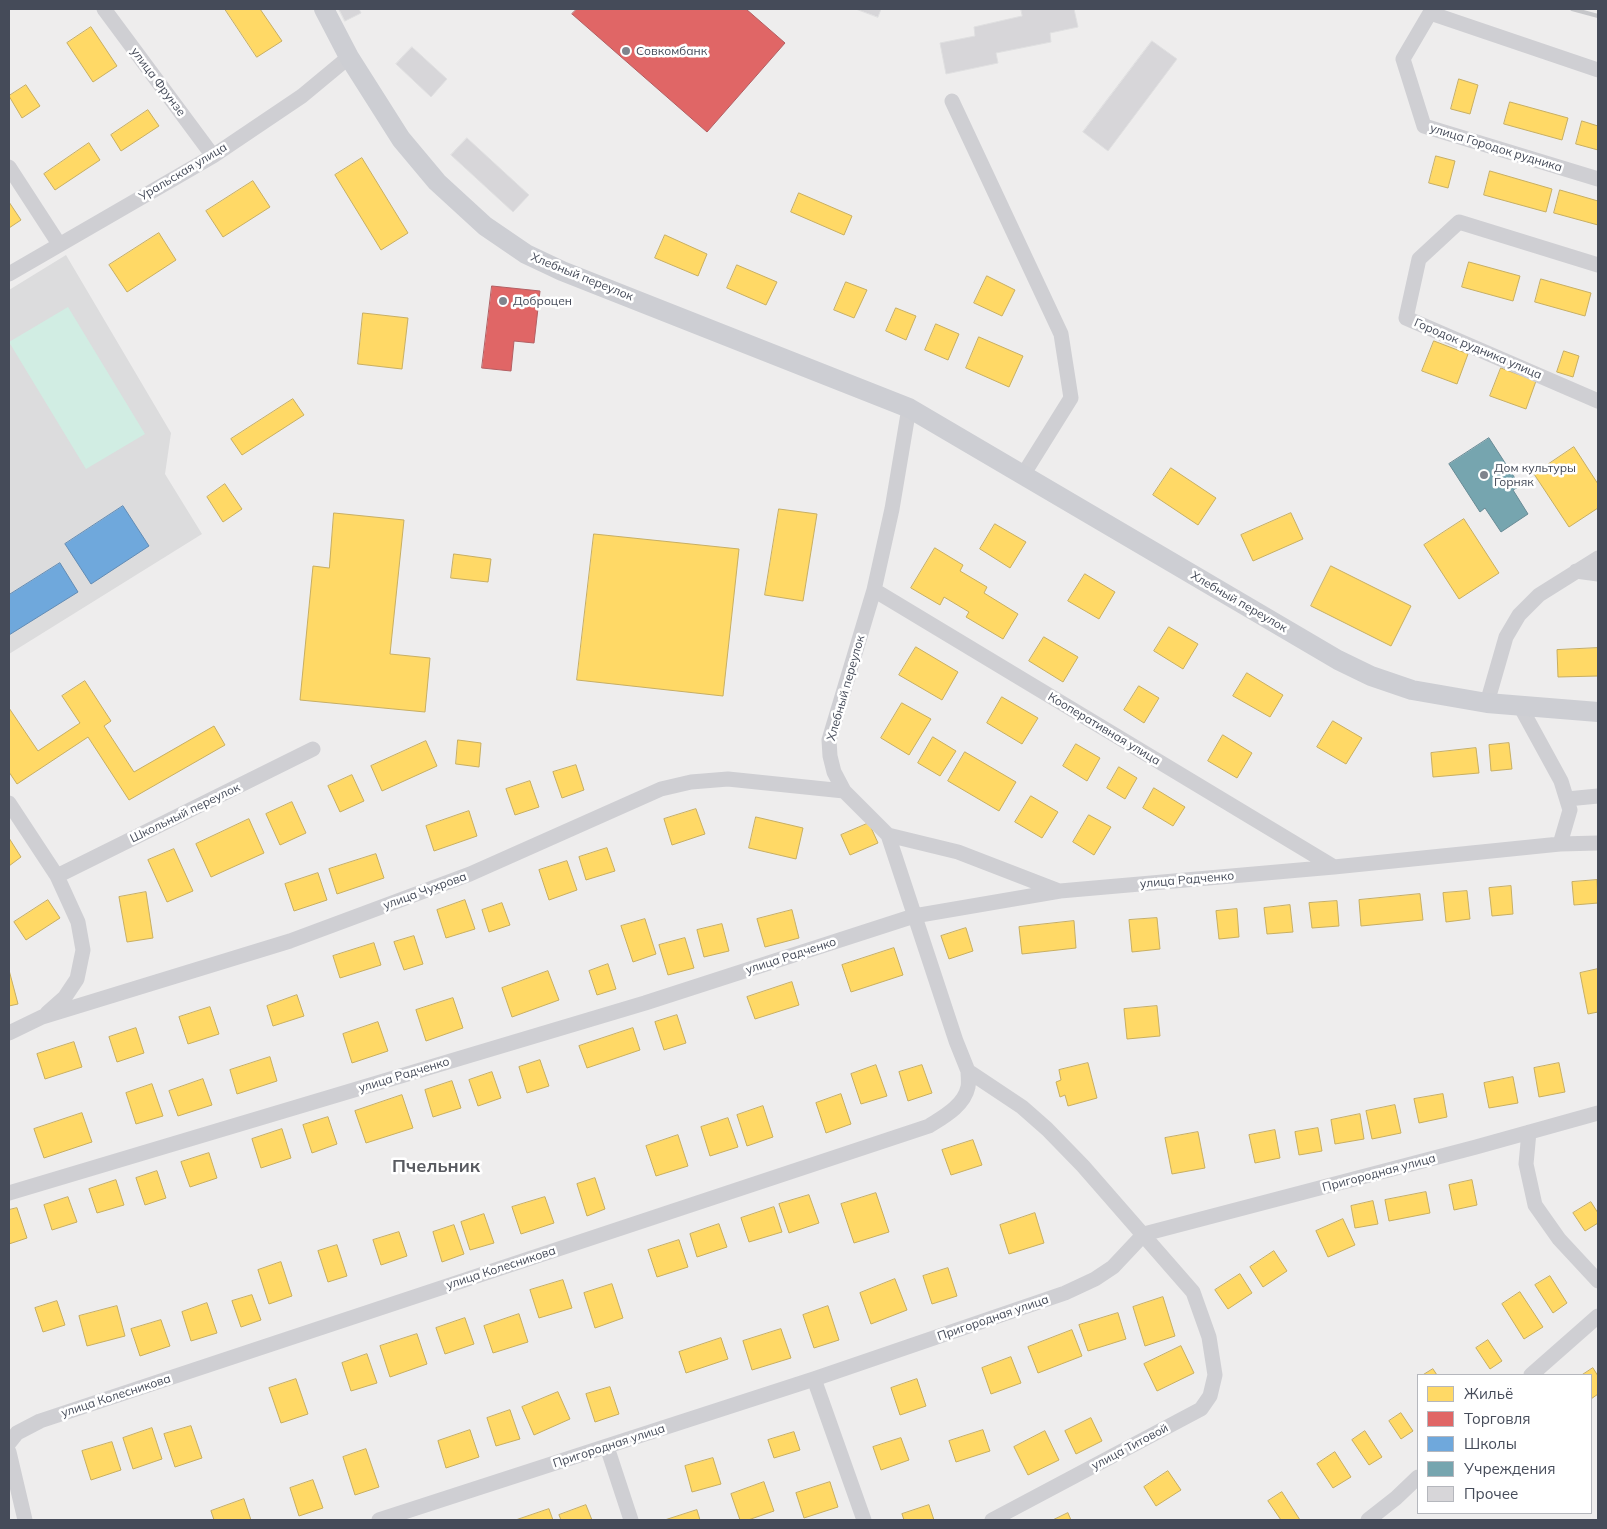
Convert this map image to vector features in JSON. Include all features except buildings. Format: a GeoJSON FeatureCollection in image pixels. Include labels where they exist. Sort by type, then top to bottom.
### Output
{"type":"FeatureCollection","features":[{"type":"Feature","properties":{"kind":"street","name":"улица Фрунзе"},"geometry":{"type":"LineString","coordinates":[[104,9],[213,156]]}},
{"type":"Feature","properties":{"kind":"street","name":"Хлебный переулок"},"geometry":{"type":"LineString","coordinates":[[324,9],[349,57],[401,139],[436,182],[485,226],[526,254],[562,271],[909,408],[1338,660],[1371,676],[1412,690],[1487,703],[1598,712]]}},
{"type":"Feature","properties":{"kind":"street","name":"улица Городок рудника"},"geometry":{"type":"LineString","coordinates":[[1598,70],[1430,13],[1403,59],[1424,126],[1598,179]]}},
{"type":"Feature","properties":{"kind":"street","name":"Уральская улица"},"geometry":{"type":"LineString","coordinates":[[9,274],[213,156],[302,96],[349,57]]}},
{"type":"Feature","properties":{"kind":"street"},"geometry":{"type":"LineString","coordinates":[[952,101],[1061,334],[1071,398],[1024,475]]}},
{"type":"Feature","properties":{"kind":"street"},"geometry":{"type":"LineString","coordinates":[[9,167],[59,244]]}},
{"type":"Feature","properties":{"kind":"street","name":"Городок рудника улица"},"geometry":{"type":"LineString","coordinates":[[1598,265],[1459,222],[1419,259],[1406,318],[1598,401]]}},
{"type":"Feature","properties":{"kind":"street","name":"Хлебный переулок"},"geometry":{"type":"LineString","coordinates":[[888,834],[844,791],[834,772],[829,740],[874,590],[892,509],[909,408]]}},
{"type":"Feature","properties":{"kind":"street"},"geometry":{"type":"LineString","coordinates":[[1487,703],[1506,637],[1519,614],[1539,595],[1576,570],[1598,558]]}},
{"type":"Feature","properties":{"kind":"street"},"geometry":{"type":"LineString","coordinates":[[1576,570],[1598,574]]}},
{"type":"Feature","properties":{"kind":"street","name":"Кооперативная улица"},"geometry":{"type":"LineString","coordinates":[[874,590],[1334,867]]}},
{"type":"Feature","properties":{"kind":"street"},"geometry":{"type":"LineString","coordinates":[[1520,706],[1561,781],[1567,799],[1570,810],[1560,844]]}},
{"type":"Feature","properties":{"kind":"street","name":"Школьный переулок"},"geometry":{"type":"LineString","coordinates":[[57,876],[313,749]]}},
{"type":"Feature","properties":{"kind":"street","name":"улица Чухрова"},"geometry":{"type":"LineString","coordinates":[[9,1033],[42,1017],[299,937],[470,874],[661,789],[691,782],[728,779],[844,791]]}},
{"type":"Feature","properties":{"kind":"street"},"geometry":{"type":"LineString","coordinates":[[1567,799],[1598,796]]}},
{"type":"Feature","properties":{"kind":"street"},"geometry":{"type":"LineString","coordinates":[[9,803],[57,876],[78,922],[83,950],[77,979],[65,997],[42,1017]]}},
{"type":"Feature","properties":{"kind":"street"},"geometry":{"type":"LineString","coordinates":[[888,834],[958,852],[1060,891]]}},
{"type":"Feature","properties":{"kind":"street"},"geometry":{"type":"LineString","coordinates":[[888,834],[956,1041],[968,1071]]}},
{"type":"Feature","properties":{"kind":"street","name":"улица Радченко"},"geometry":{"type":"LineString","coordinates":[[9,1193],[645,1003],[914,916],[1060,891],[1334,867],[1560,844],[1598,843]]}},
{"type":"Feature","properties":{"kind":"street","name":"улица Титовой"},"geometry":{"type":"LineString","coordinates":[[968,1071],[1022,1107],[1047,1129],[1083,1166],[1194,1292],[1209,1337],[1215,1375],[1210,1396],[1200,1409],[992,1520]]}},
{"type":"Feature","properties":{"kind":"street","name":"улица Колесникова"},"geometry":{"type":"LineString","coordinates":[[9,1443],[16,1433],[40,1421],[929,1126],[952,1111],[963,1098],[968,1087],[968,1071]]}},
{"type":"Feature","properties":{"kind":"street","name":"Пригородная улица"},"geometry":{"type":"LineString","coordinates":[[379,1520],[403,1516],[607,1446],[814,1380],[1065,1294],[1096,1279],[1113,1267],[1144,1234],[1598,1113]]}},
{"type":"Feature","properties":{"kind":"street"},"geometry":{"type":"LineString","coordinates":[[1529,1132],[1526,1164],[1536,1205],[1559,1239],[1598,1281]]}},
{"type":"Feature","properties":{"kind":"street"},"geometry":{"type":"LineString","coordinates":[[1532,1374],[1598,1316]]}},
{"type":"Feature","properties":{"kind":"street"},"geometry":{"type":"LineString","coordinates":[[814,1380],[864,1520]]}},
{"type":"Feature","properties":{"kind":"street"},"geometry":{"type":"LineString","coordinates":[[607,1446],[631,1520]]}},
{"type":"Feature","properties":{"kind":"street"},"geometry":{"type":"LineString","coordinates":[[9,1452],[25,1520]]}},
{"type":"Feature","properties":{"kind":"street"},"geometry":{"type":"LineString","coordinates":[[1368,1520],[1396,1498],[1417,1478]]}},
{"type":"Feature","properties":{"kind":"shaded area"},"geometry":{"type":"Polygon","coordinates":[[[66,255],[171,433],[165,474],[202,534],[9,654],[9,290],[66,255]]]}},
{"type":"Feature","properties":{"kind":"green space"},"geometry":{"type":"Polygon","coordinates":[[[68,307],[145,434],[86,469],[9,342],[68,307]]]}},
{"type":"Feature","properties":{"kind":"railway"},"geometry":{"type":"LineString","coordinates":[[1572,9],[1598,16]]}},
{"type":"Feature","properties":{"kind":"place","name":"Совкомбанк"},"geometry":{"type":"Point","coordinates":[626,51]}},
{"type":"Feature","properties":{"kind":"place","name":"Доброцен"},"geometry":{"type":"Point","coordinates":[503,301]}},
{"type":"Feature","properties":{"kind":"place","name":"Дом культуры Горняк"},"geometry":{"type":"Point","coordinates":[1484,475]}},
{"type":"Feature","properties":{"kind":"district","name":"Пчельник"},"geometry":{"type":"Point","coordinates":[436,1167]}}]}
